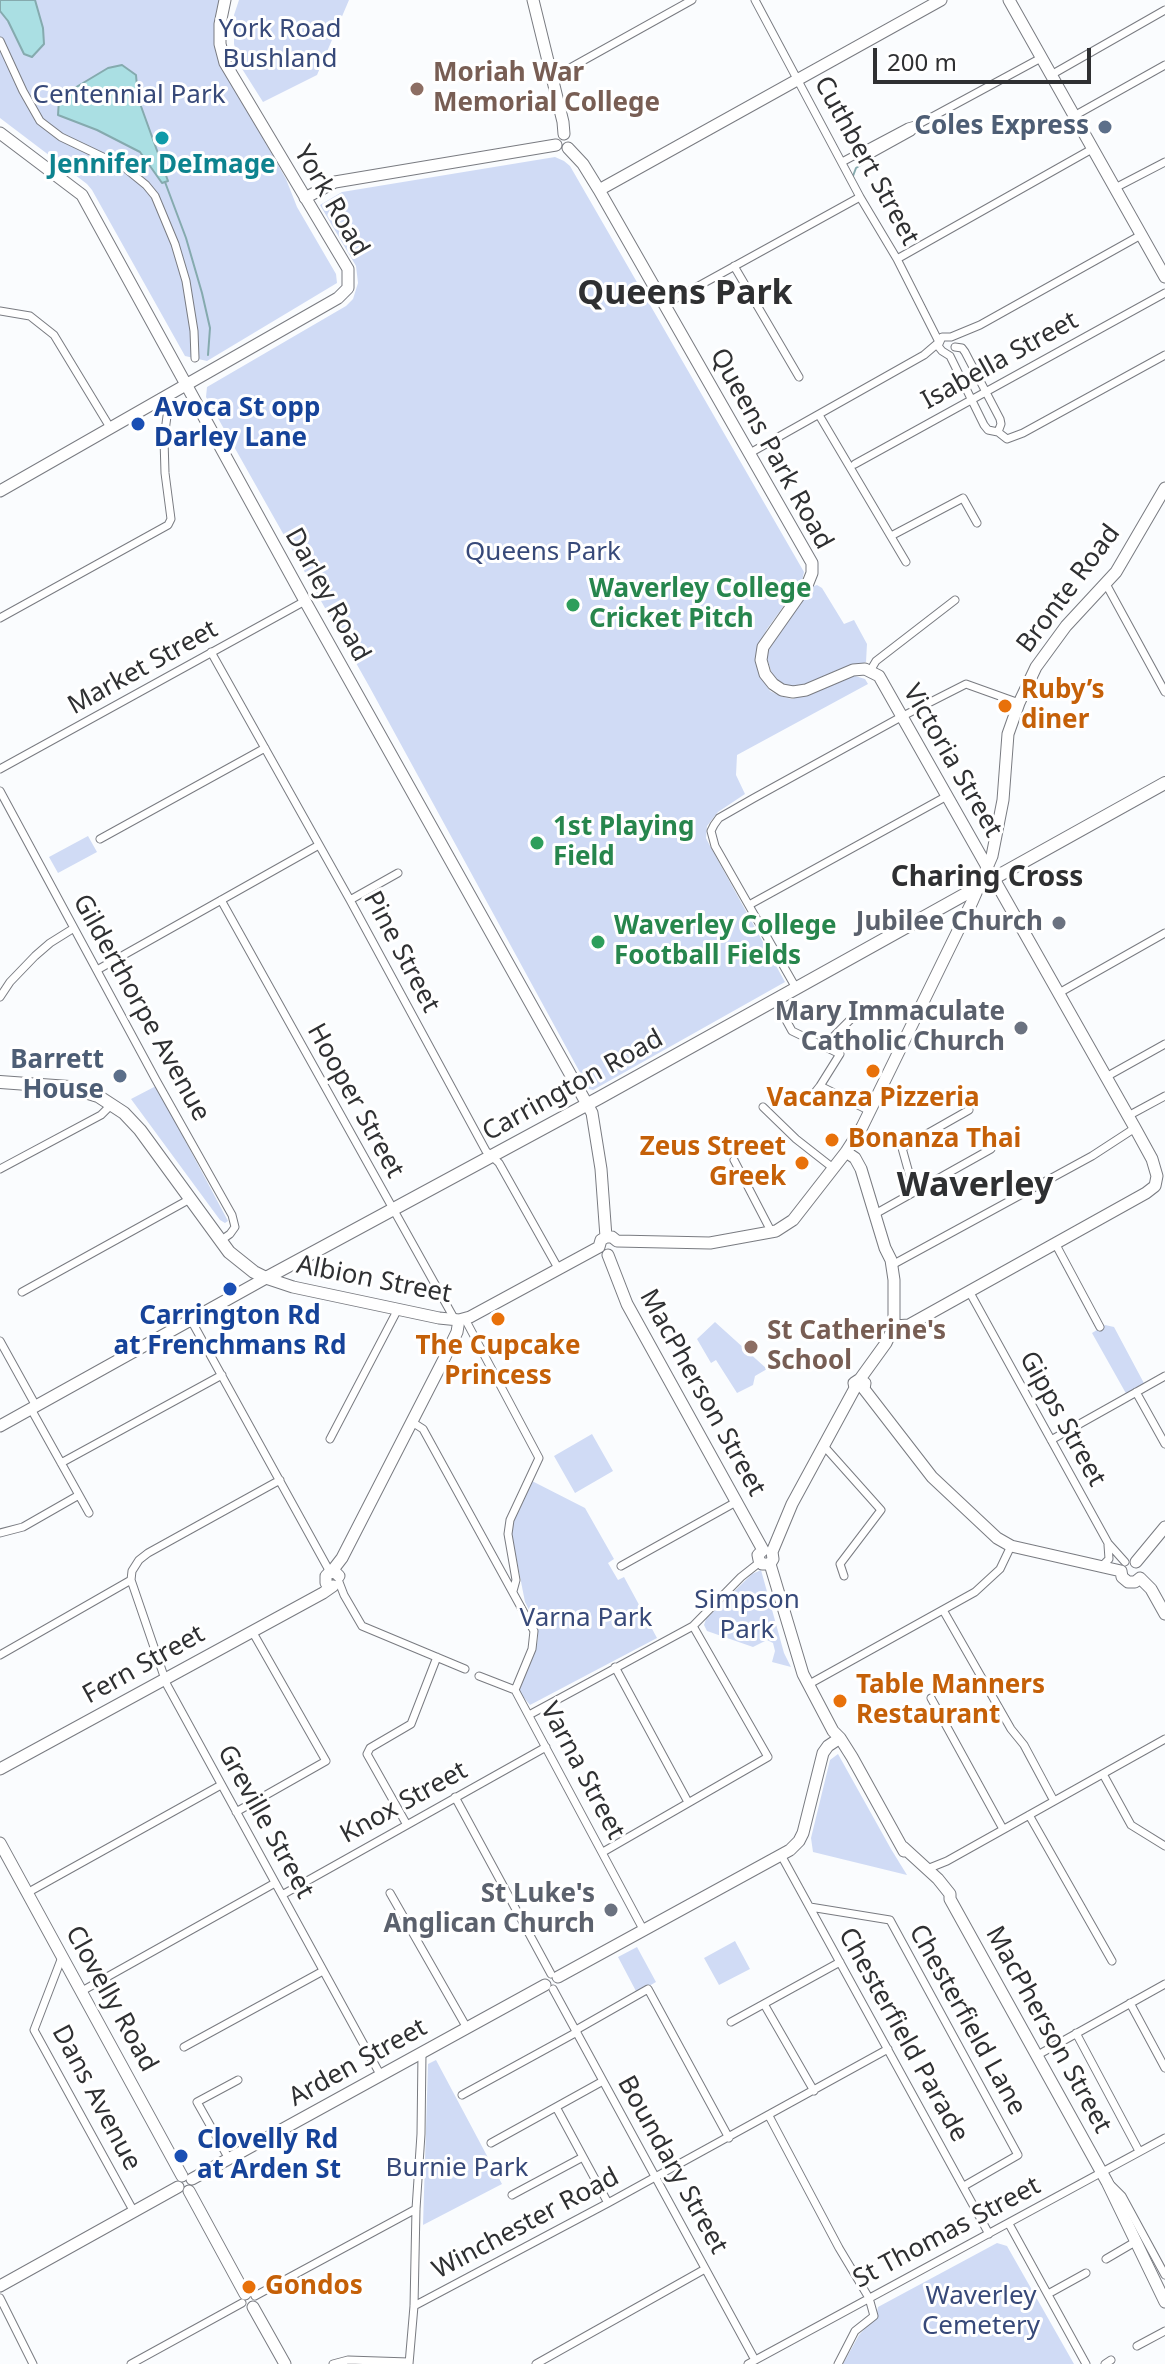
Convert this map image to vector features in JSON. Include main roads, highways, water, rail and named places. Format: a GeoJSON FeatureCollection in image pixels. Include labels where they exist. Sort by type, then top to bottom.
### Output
{"type":"FeatureCollection","features":[{"type":"Feature","properties":{"kind":"main road","name":"York Road"},"geometry":{"type":"LineString","coordinates":[[183,388],[338,298],[346,292],[349,283],[348,269],[225,63],[220,34],[225,0]]}},
{"type":"Feature","properties":{"kind":"main road"},"geometry":{"type":"LineString","coordinates":[[305,198],[335,182],[562,146],[557,137],[564,134],[533,0]]}},
{"type":"Feature","properties":{"kind":"main road"},"geometry":{"type":"LineString","coordinates":[[599,190],[941,0]]}},
{"type":"Feature","properties":{"kind":"main road"},"geometry":{"type":"LineString","coordinates":[[1009,0],[1165,277]]}},
{"type":"Feature","properties":{"kind":"main road","name":"Darley Road"},"geometry":{"type":"LineString","coordinates":[[0,133],[82,195],[183,388],[587,1105]]}},
{"type":"Feature","properties":{"kind":"main road","name":"Queens Park Road"},"geometry":{"type":"LineString","coordinates":[[562,146],[583,164],[599,190],[808,553],[813,568],[808,583],[766,640],[761,653],[765,674],[782,690],[793,692],[806,690],[853,670],[870,671]]}},
{"type":"Feature","properties":{"kind":"main road"},"geometry":{"type":"LineString","coordinates":[[292,175],[317,191]]}},
{"type":"Feature","properties":{"kind":"main road"},"geometry":{"type":"LineString","coordinates":[[0,491],[183,388]]}},
{"type":"Feature","properties":{"kind":"main road","name":"Bronte Road"},"geometry":{"type":"LineString","coordinates":[[990,873],[1002,812],[1008,734],[1019,703],[1046,652],[1106,584],[1165,488]]}},
{"type":"Feature","properties":{"kind":"main road","name":"Victoria Street"},"geometry":{"type":"LineString","coordinates":[[870,671],[879,676],[1160,1172]]}},
{"type":"Feature","properties":{"kind":"main road","name":"Carrington Road"},"geometry":{"type":"LineString","coordinates":[[0,1426],[942,907],[979,885],[990,873],[1165,783]]}},
{"type":"Feature","properties":{"kind":"main road"},"geometry":{"type":"LineString","coordinates":[[879,1350],[894,1326],[892,1265],[858,1162],[846,1152],[870,1111],[979,885]]}},
{"type":"Feature","properties":{"kind":"main road"},"geometry":{"type":"LineString","coordinates":[[942,907],[955,912],[962,923]]}},
{"type":"Feature","properties":{"kind":"main road"},"geometry":{"type":"LineString","coordinates":[[0,1082],[69,1087],[112,1104],[133,1121],[220,1241],[236,1259],[266,1278]]}},
{"type":"Feature","properties":{"kind":"main road","name":"MacPherson Street"},"geometry":{"type":"LineString","coordinates":[[587,1105],[593,1115],[608,1245],[627,1304],[766,1557],[809,1686],[913,1866],[943,1884],[1104,2177],[1165,2302]]}},
{"type":"Feature","properties":{"kind":"main road","name":"Albion Street"},"geometry":{"type":"LineString","coordinates":[[266,1278],[293,1287],[459,1320],[608,1245],[710,1243],[782,1229],[793,1220],[846,1152]]}},
{"type":"Feature","properties":{"kind":"main road"},"geometry":{"type":"LineString","coordinates":[[894,1326],[909,1325],[1152,1189],[1160,1172]]}},
{"type":"Feature","properties":{"kind":"main road"},"geometry":{"type":"LineString","coordinates":[[766,1557],[823,1445],[879,1350],[889,1316],[885,1248]]}},
{"type":"Feature","properties":{"kind":"main road"},"geometry":{"type":"LineString","coordinates":[[293,1287],[288,1276],[294,1262]]}},
{"type":"Feature","properties":{"kind":"main road","name":"Fern Street"},"geometry":{"type":"LineString","coordinates":[[0,1769],[310,1600],[332,1579],[455,1337],[459,1320]]}},
{"type":"Feature","properties":{"kind":"main road"},"geometry":{"type":"LineString","coordinates":[[860,1386],[932,1477],[983,1527],[1011,1546],[1101,1567],[1127,1565],[1142,1569],[1140,1578],[1135,1582],[1128,1582],[1122,1577],[1127,1565],[1165,1527]]}},
{"type":"Feature","properties":{"kind":"main road"},"geometry":{"type":"LineString","coordinates":[[1140,1578],[1151,1589],[1165,1614]]}},
{"type":"Feature","properties":{"kind":"main road","name":"MacPherson Street"},"geometry":{"type":"LineString","coordinates":[[800,1663],[813,1682],[840,1738]]}},
{"type":"Feature","properties":{"kind":"main road","name":"Arden Street"},"geometry":{"type":"LineString","coordinates":[[1,2284],[781,1855],[799,1841],[823,1753],[840,1738]]}},
{"type":"Feature","properties":{"kind":"main road","name":"Clovelly Road"},"geometry":{"type":"LineString","coordinates":[[0,1843],[4,1859],[27,1893],[82,1991],[285,2364]]}},
{"type":"Feature","properties":{"kind":"main road","name":"MacPherson Street"},"geometry":{"type":"LineString","coordinates":[[925,1873],[950,1899]]}},
{"type":"Feature","properties":{"kind":"waterway"},"geometry":{"type":"LineString","coordinates":[[853,176],[856,168],[864,163]]}},
{"type":"Feature","properties":{"kind":"waterway"},"geometry":{"type":"LineString","coordinates":[[165,182],[202,293],[210,328],[208,355]]}},
{"type":"Feature","properties":{"kind":"place","name":"Moriah War Memorial College"},"geometry":{"type":"Point","coordinates":[417,89]}},
{"type":"Feature","properties":{"kind":"place","name":"Coles Express"},"geometry":{"type":"Point","coordinates":[1105,127]}},
{"type":"Feature","properties":{"kind":"place","name":"Jennifer DeImage"},"geometry":{"type":"Point","coordinates":[162,138]}},
{"type":"Feature","properties":{"kind":"place","name":"Avoca St opp Darley Lane"},"geometry":{"type":"Point","coordinates":[138,424]}},
{"type":"Feature","properties":{"kind":"place","name":"Waverley College Cricket Pitch"},"geometry":{"type":"Point","coordinates":[573,605]}},
{"type":"Feature","properties":{"kind":"place","name":"Ruby’s diner"},"geometry":{"type":"Point","coordinates":[1005,706]}},
{"type":"Feature","properties":{"kind":"place","name":"1st Playing Field"},"geometry":{"type":"Point","coordinates":[537,843]}},
{"type":"Feature","properties":{"kind":"place","name":"Jubilee Church"},"geometry":{"type":"Point","coordinates":[1059,923]}},
{"type":"Feature","properties":{"kind":"place","name":"Waverley College Football Fields"},"geometry":{"type":"Point","coordinates":[598,942]}},
{"type":"Feature","properties":{"kind":"place","name":"Mary Immaculate Catholic Church"},"geometry":{"type":"Point","coordinates":[1021,1028]}},
{"type":"Feature","properties":{"kind":"place","name":"Vacanza Pizzeria"},"geometry":{"type":"Point","coordinates":[873,1071]}},
{"type":"Feature","properties":{"kind":"place","name":"Barrett House"},"geometry":{"type":"Point","coordinates":[120,1076]}},
{"type":"Feature","properties":{"kind":"place","name":"Bonanza Thai"},"geometry":{"type":"Point","coordinates":[832,1140]}},
{"type":"Feature","properties":{"kind":"place","name":"Zeus Street Greek"},"geometry":{"type":"Point","coordinates":[802,1163]}},
{"type":"Feature","properties":{"kind":"place","name":"Carrington Rd at Frenchmans Rd"},"geometry":{"type":"Point","coordinates":[230,1289]}},
{"type":"Feature","properties":{"kind":"place","name":"The Cupcake Princess"},"geometry":{"type":"Point","coordinates":[498,1319]}},
{"type":"Feature","properties":{"kind":"place","name":"St Catherine's School"},"geometry":{"type":"Point","coordinates":[751,1347]}},
{"type":"Feature","properties":{"kind":"place","name":"Table Manners Restaurant"},"geometry":{"type":"Point","coordinates":[840,1701]}},
{"type":"Feature","properties":{"kind":"place","name":"St Luke's Anglican Church"},"geometry":{"type":"Point","coordinates":[611,1910]}},
{"type":"Feature","properties":{"kind":"place","name":"Clovelly Rd at Arden St"},"geometry":{"type":"Point","coordinates":[181,2156]}},
{"type":"Feature","properties":{"kind":"place","name":"Gondos"},"geometry":{"type":"Point","coordinates":[249,2287]}},
{"type":"Feature","properties":{"kind":"district","name":"Queens Park"},"geometry":{"type":"Point","coordinates":[685,294]}},
{"type":"Feature","properties":{"kind":"district","name":"Charing Cross"},"geometry":{"type":"Point","coordinates":[987,878]}},
{"type":"Feature","properties":{"kind":"district","name":"Waverley"},"geometry":{"type":"Point","coordinates":[975,1186]}},
{"type":"Feature","properties":{"kind":"park label","name":"York Road Bushland"},"geometry":{"type":"Point","coordinates":[280,45]}},
{"type":"Feature","properties":{"kind":"park label","name":"Centennial Park"},"geometry":{"type":"Point","coordinates":[129,96]}},
{"type":"Feature","properties":{"kind":"park label","name":"Simpson Park"},"geometry":{"type":"Point","coordinates":[747,1616]}},
{"type":"Feature","properties":{"kind":"park label","name":"Varna Park"},"geometry":{"type":"Point","coordinates":[586,1619]}},
{"type":"Feature","properties":{"kind":"park label","name":"Burnie Park"},"geometry":{"type":"Point","coordinates":[457,2169]}},
{"type":"Feature","properties":{"kind":"park label","name":"Waverley Cemetery"},"geometry":{"type":"Point","coordinates":[981,2312]}}]}
